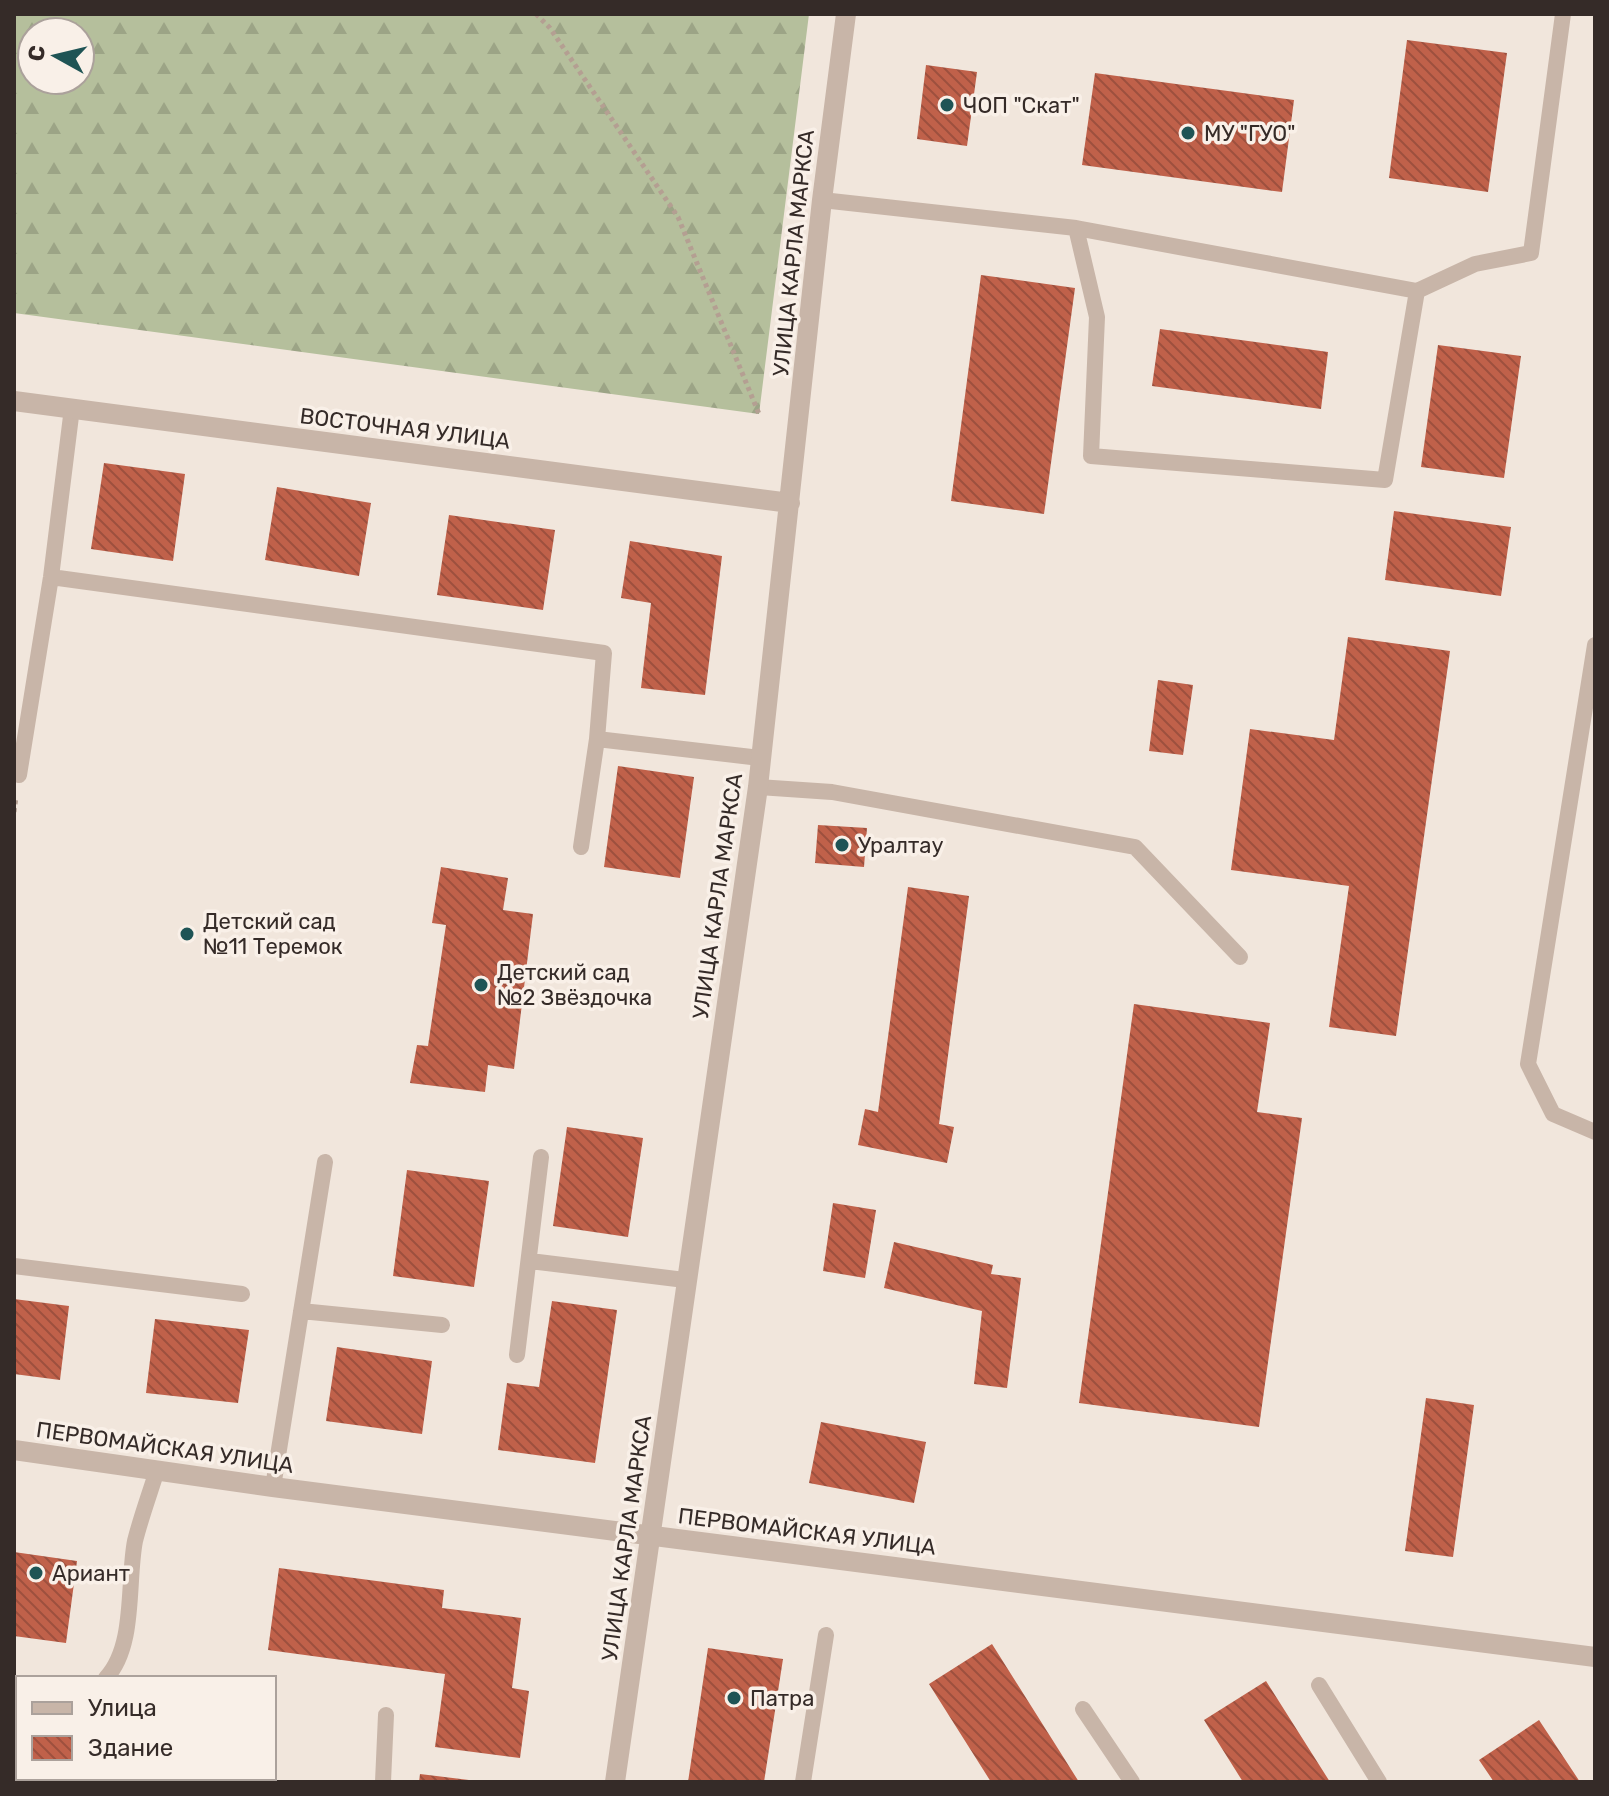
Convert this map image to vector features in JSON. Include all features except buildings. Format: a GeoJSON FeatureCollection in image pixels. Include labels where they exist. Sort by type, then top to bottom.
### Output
{"type":"FeatureCollection","features":[{"type":"Feature","properties":{"kind":"street","name":"УЛИЦА КАРЛА МАРКСА"},"geometry":{"type":"LineString","coordinates":[[615,1782],[758,787],[822,200],[846,14]]}},
{"type":"Feature","properties":{"kind":"street","name":"ВОСТОЧНАЯ УЛИЦА"},"geometry":{"type":"LineString","coordinates":[[14,401],[790,503]]}},
{"type":"Feature","properties":{"kind":"street","name":"ПЕРВОМАЙСКАЯ УЛИЦА"},"geometry":{"type":"LineString","coordinates":[[14,1450],[273,1487],[1595,1657]]}},
{"type":"Feature","properties":{"kind":"lane"},"geometry":{"type":"LineString","coordinates":[[822,200],[1076,228],[1417,291],[1475,264],[1531,253],[1563,14]]}},
{"type":"Feature","properties":{"kind":"lane"},"geometry":{"type":"LineString","coordinates":[[1076,228],[1097,317],[1091,456],[1385,480],[1417,291]]}},
{"type":"Feature","properties":{"kind":"lane"},"geometry":{"type":"LineString","coordinates":[[19,775],[51,577],[72,408]]}},
{"type":"Feature","properties":{"kind":"lane"},"geometry":{"type":"LineString","coordinates":[[51,577],[604,653],[597,739],[581,847]]}},
{"type":"Feature","properties":{"kind":"lane"},"geometry":{"type":"LineString","coordinates":[[1595,645],[1528,1064],[1553,1114],[1595,1132]]}},
{"type":"Feature","properties":{"kind":"lane"},"geometry":{"type":"LineString","coordinates":[[597,739],[760,758]]}},
{"type":"Feature","properties":{"kind":"lane"},"geometry":{"type":"LineString","coordinates":[[758,787],[832,792],[1135,847],[1240,957]]}},
{"type":"Feature","properties":{"kind":"lane"},"geometry":{"type":"LineString","coordinates":[[517,1355],[541,1157]]}},
{"type":"Feature","properties":{"kind":"lane"},"geometry":{"type":"LineString","coordinates":[[273,1487],[325,1162]]}},
{"type":"Feature","properties":{"kind":"lane"},"geometry":{"type":"LineString","coordinates":[[530,1261],[685,1280]]}},
{"type":"Feature","properties":{"kind":"lane"},"geometry":{"type":"LineString","coordinates":[[14,1266],[242,1294]]}},
{"type":"Feature","properties":{"kind":"lane"},"geometry":{"type":"LineString","coordinates":[[301,1311],[442,1325]]}},
{"type":"Feature","properties":{"kind":"lane"},"geometry":{"type":"LineString","coordinates":[[108,1676],[116,1667],[129,1614],[135,1542],[157,1470]]}},
{"type":"Feature","properties":{"kind":"lane"},"geometry":{"type":"LineString","coordinates":[[803,1782],[826,1635]]}},
{"type":"Feature","properties":{"kind":"lane"},"geometry":{"type":"LineString","coordinates":[[1319,1685],[1379,1782]]}},
{"type":"Feature","properties":{"kind":"lane"},"geometry":{"type":"LineString","coordinates":[[1083,1709],[1132,1782]]}},
{"type":"Feature","properties":{"kind":"lane"},"geometry":{"type":"LineString","coordinates":[[383,1782],[386,1715]]}},
{"type":"Feature","properties":{"kind":"path"},"geometry":{"type":"LineString","coordinates":[[536,14],[550,28],[678,217],[759,414]]}},
{"type":"Feature","properties":{"kind":"green space"},"geometry":{"type":"Polygon","coordinates":[[[14,14],[809,14],[759,414],[14,313],[14,14]]]}},
{"type":"Feature","properties":{"kind":"place","name":"ЧОП \"Скат\""},"geometry":{"type":"Point","coordinates":[947,105]}},
{"type":"Feature","properties":{"kind":"place","name":"МУ \"ГУО\""},"geometry":{"type":"Point","coordinates":[1188,133]}},
{"type":"Feature","properties":{"kind":"place","name":"Уралтау"},"geometry":{"type":"Point","coordinates":[842,845]}},
{"type":"Feature","properties":{"kind":"place","name":"Детский сад №11 Теремок"},"geometry":{"type":"Point","coordinates":[187,934]}},
{"type":"Feature","properties":{"kind":"place","name":"Детский сад №2 Звёздочка"},"geometry":{"type":"Point","coordinates":[481,985]}},
{"type":"Feature","properties":{"kind":"place","name":"Ариант"},"geometry":{"type":"Point","coordinates":[36,1573]}},
{"type":"Feature","properties":{"kind":"place","name":"Патра"},"geometry":{"type":"Point","coordinates":[734,1698]}}]}
